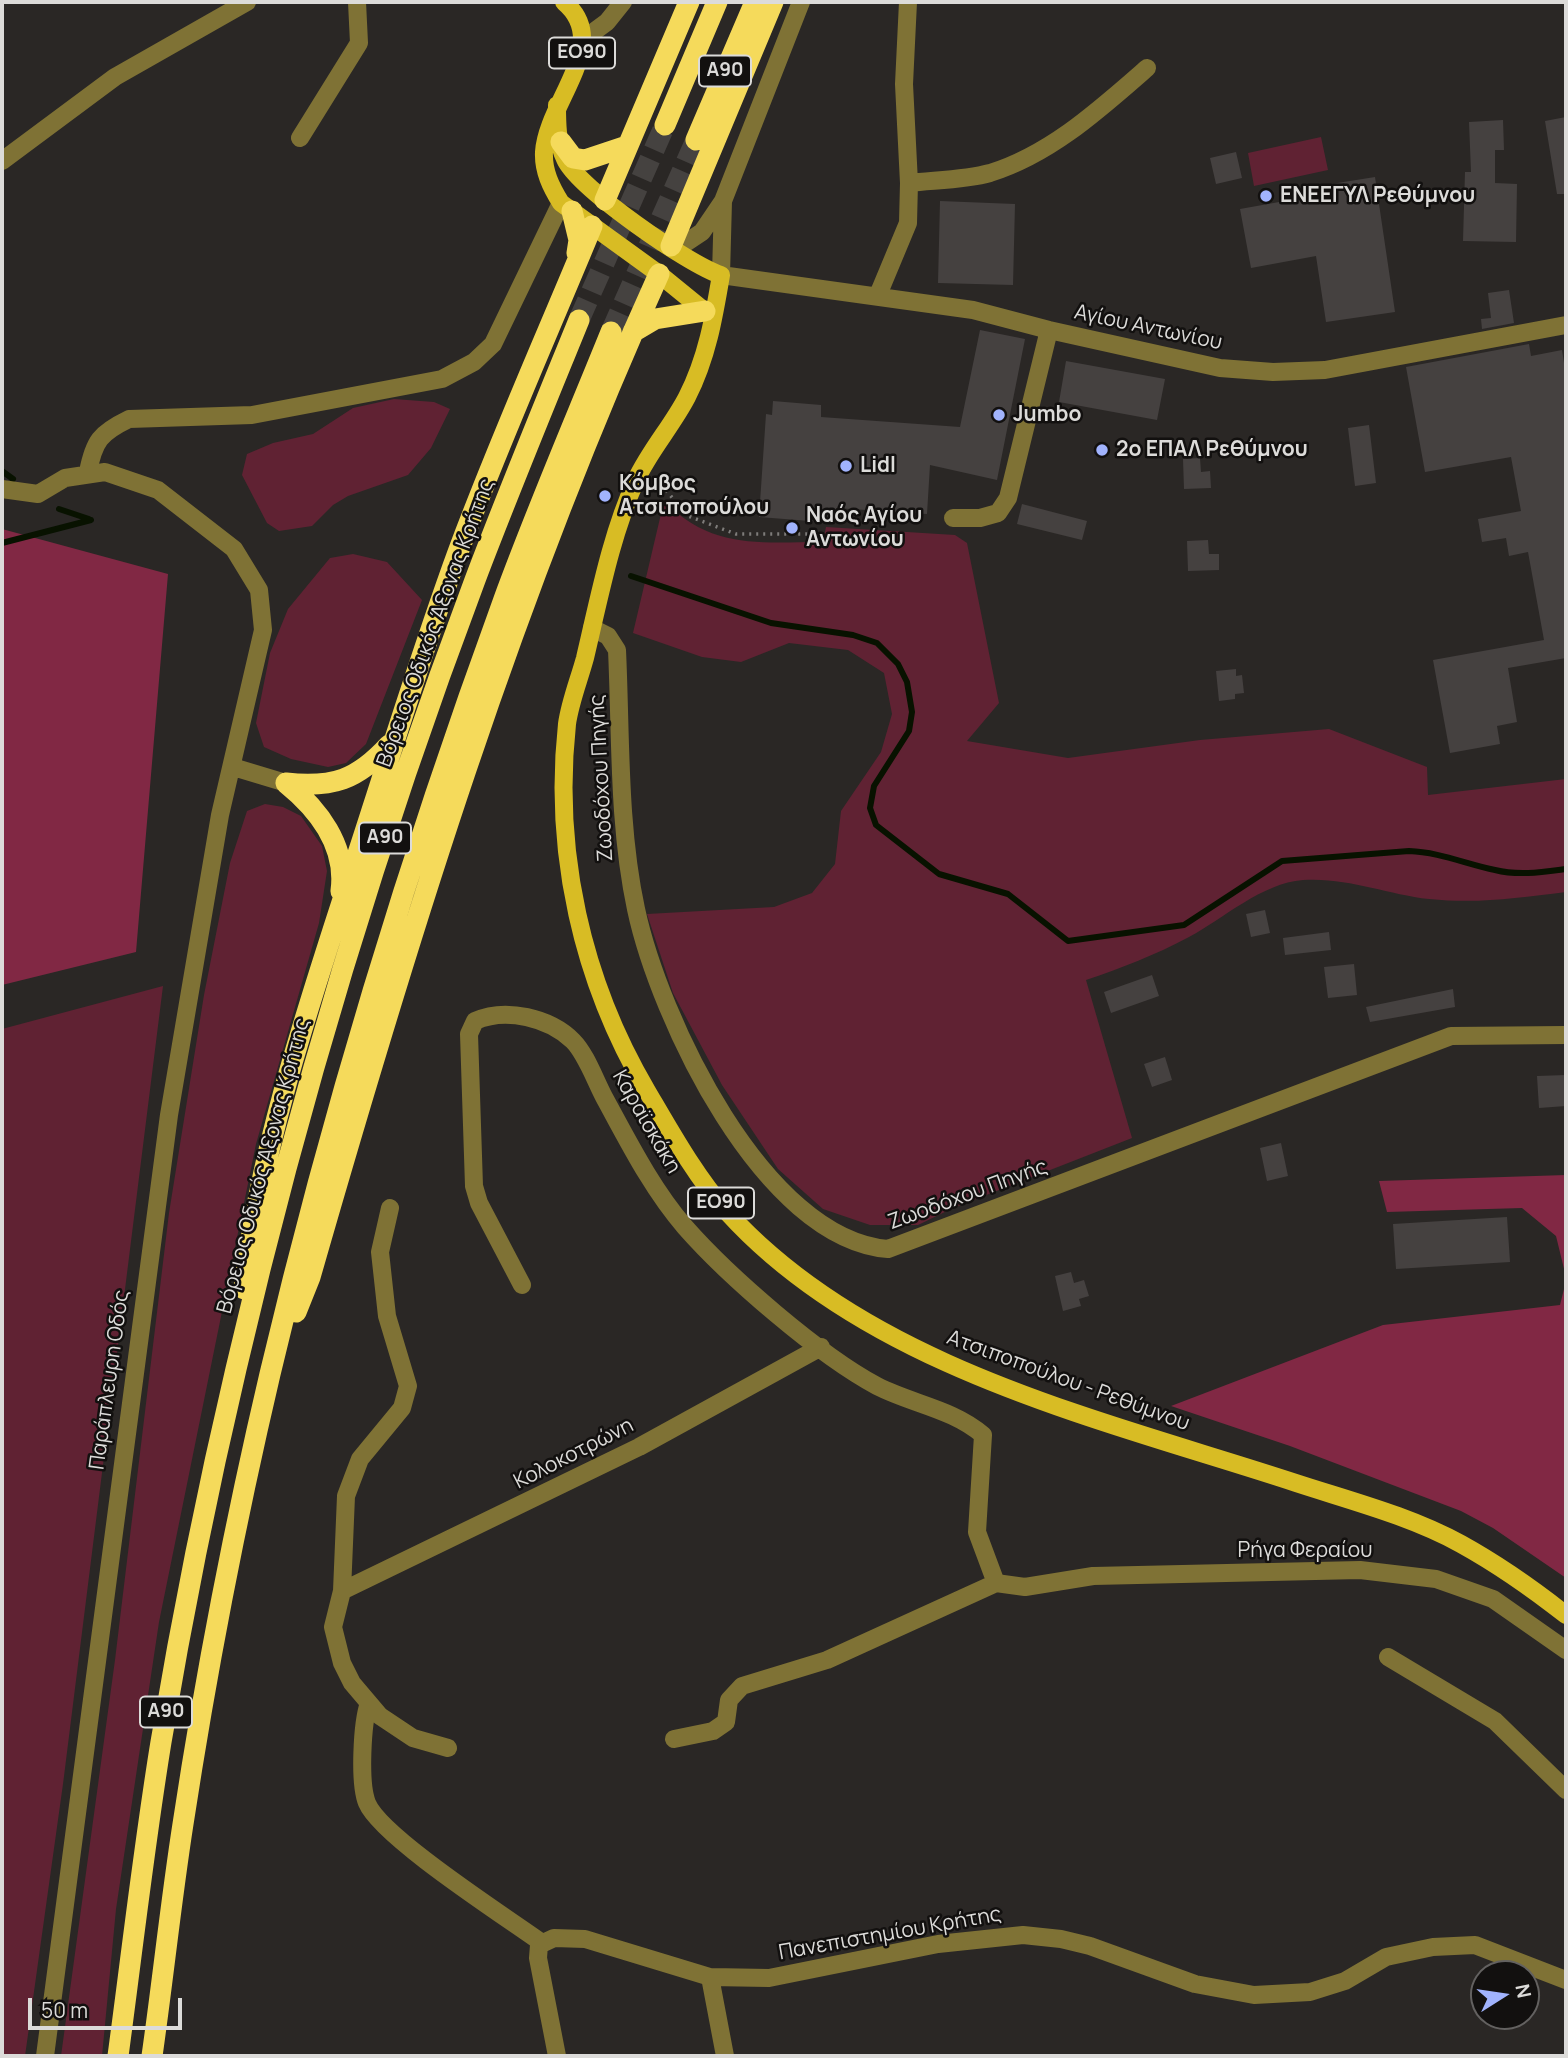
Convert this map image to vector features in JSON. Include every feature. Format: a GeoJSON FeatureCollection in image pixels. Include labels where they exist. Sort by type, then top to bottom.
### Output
{"type":"FeatureCollection","features":[{"type":"Feature","properties":{"kind":"highway"},"geometry":{"type":"LineString","coordinates":[[605,200],[689,2]]}},
{"type":"Feature","properties":{"kind":"highway","name":"Α90"},"geometry":{"type":"LineString","coordinates":[[665,125],[717,2]]}},
{"type":"Feature","properties":{"kind":"highway","name":"Α90"},"geometry":{"type":"LineString","coordinates":[[696,140],[755,2]]}},
{"type":"Feature","properties":{"kind":"highway"},"geometry":{"type":"LineString","coordinates":[[671,246],[774,2]]}},
{"type":"Feature","properties":{"kind":"highway"},"geometry":{"type":"LineString","coordinates":[[561,142],[573,158],[585,160],[627,146]]}},
{"type":"Feature","properties":{"kind":"highway"},"geometry":{"type":"LineString","coordinates":[[564,294],[575,268],[579,240],[567,207]]}},
{"type":"Feature","properties":{"kind":"highway"},"geometry":{"type":"LineString","coordinates":[[235,1371],[247,1257],[266,1170],[305,1023],[338,914],[457,554],[592,226]]}},
{"type":"Feature","properties":{"kind":"highway"},"geometry":{"type":"LineString","coordinates":[[269,1378],[310,1277],[395,986],[472,744],[547,542],[659,274]]}},
{"type":"Feature","properties":{"kind":"highway"},"geometry":{"type":"LineString","coordinates":[[633,332],[655,319],[709,315]]}},
{"type":"Feature","properties":{"kind":"highway","name":"Βόρειος Οδικός Άξονας Κρήτης"},"geometry":{"type":"LineString","coordinates":[[118,2056],[161,1744],[193,1568],[235,1371],[285,1174],[369,888],[475,579],[579,320]]}},
{"type":"Feature","properties":{"kind":"highway","name":"Α90"},"geometry":{"type":"LineString","coordinates":[[152,2056],[195,1748],[227,1572],[269,1378],[317,1185],[392,927],[506,594],[611,332]]}},
{"type":"Feature","properties":{"kind":"highway"},"geometry":{"type":"LineString","coordinates":[[286,783],[315,786],[351,776],[370,766],[390,745],[402,718]]}},
{"type":"Feature","properties":{"kind":"highway"},"geometry":{"type":"LineString","coordinates":[[286,783],[309,802],[327,826],[338,854],[341,874],[338,914]]}},
{"type":"Feature","properties":{"kind":"main road","name":"ΕΟ90"},"geometry":{"type":"LineString","coordinates":[[564,2],[572,9],[583,38],[583,52],[557,105],[544,152],[549,180],[567,207]]}},
{"type":"Feature","properties":{"kind":"main road"},"geometry":{"type":"LineString","coordinates":[[557,105],[564,157],[575,175],[605,200],[706,270],[721,275]]}},
{"type":"Feature","properties":{"kind":"main road"},"geometry":{"type":"LineString","coordinates":[[592,226],[605,200]]}},
{"type":"Feature","properties":{"kind":"main road"},"geometry":{"type":"LineString","coordinates":[[567,207],[659,274],[709,315]]}},
{"type":"Feature","properties":{"kind":"main road"},"geometry":{"type":"LineString","coordinates":[[659,274],[671,246]]}},
{"type":"Feature","properties":{"kind":"main road","name":"Ατσιποπούλου - Ρεθύμνου"},"geometry":{"type":"LineString","coordinates":[[721,275],[709,315],[707,348],[688,396],[635,482],[617,535],[568,720],[566,843],[576,914],[596,986],[631,1064],[668,1126],[727,1211],[788,1270],[865,1321],[946,1364],[1066,1408],[1401,1517],[1458,1542],[1520,1580],[1566,1615]]}},
{"type":"Feature","properties":{"kind":"street"},"geometry":{"type":"LineString","coordinates":[[2,161],[115,77],[247,2]]}},
{"type":"Feature","properties":{"kind":"street"},"geometry":{"type":"LineString","coordinates":[[300,138],[359,43],[357,2]]}},
{"type":"Feature","properties":{"kind":"street"},"geometry":{"type":"LineString","coordinates":[[583,38],[607,22],[622,2]]}},
{"type":"Feature","properties":{"kind":"street"},"geometry":{"type":"LineString","coordinates":[[671,246],[684,244],[702,232],[723,201],[801,2]]}},
{"type":"Feature","properties":{"kind":"street"},"geometry":{"type":"LineString","coordinates":[[878,295],[908,223],[909,183],[904,84],[908,2]]}},
{"type":"Feature","properties":{"kind":"street"},"geometry":{"type":"LineString","coordinates":[[909,183],[988,173],[1032,156],[1090,117],[1147,68]]}},
{"type":"Feature","properties":{"kind":"street"},"geometry":{"type":"LineString","coordinates":[[721,275],[723,201]]}},
{"type":"Feature","properties":{"kind":"street"},"geometry":{"type":"LineString","coordinates":[[2,489],[38,494],[65,478],[88,472],[94,445],[111,428],[129,419],[252,415],[442,379],[474,362],[493,344],[567,207]]}},
{"type":"Feature","properties":{"kind":"street","name":"Αγίου Αντωνίου"},"geometry":{"type":"LineString","coordinates":[[721,275],[973,310],[1220,368],[1273,372],[1325,370],[1566,325]]}},
{"type":"Feature","properties":{"kind":"street"},"geometry":{"type":"LineString","coordinates":[[953,518],[980,518],[998,513],[1008,498],[1049,330]]}},
{"type":"Feature","properties":{"kind":"street","name":"Παράπλευρη Οδός"},"geometry":{"type":"LineString","coordinates":[[45,2056],[169,1115],[220,816],[263,630],[259,590],[234,549],[158,491],[105,472],[88,472]]}},
{"type":"Feature","properties":{"kind":"street","name":"Ζωοδόχου Πηγής"},"geometry":{"type":"LineString","coordinates":[[592,628],[608,636],[618,650],[625,837],[635,906],[655,974],[720,1111],[741,1145],[765,1175],[794,1202],[838,1236],[858,1244],[888,1249],[1451,1036],[1566,1035]]}},
{"type":"Feature","properties":{"kind":"street"},"geometry":{"type":"LineString","coordinates":[[233,767],[286,783]]}},
{"type":"Feature","properties":{"kind":"street","name":"Καραϊσκάκη"},"geometry":{"type":"LineString","coordinates":[[522,1285],[479,1203],[474,1186],[469,1034],[475,1021],[487,1016],[546,1021],[575,1042],[635,1155],[685,1227],[751,1290],[821,1347],[878,1386],[969,1423],[983,1435],[976,1532],[996,1583]]}},
{"type":"Feature","properties":{"kind":"street"},"geometry":{"type":"LineString","coordinates":[[390,1208],[380,1252],[387,1316],[408,1386],[402,1408],[360,1459],[346,1496],[342,1591],[333,1628],[335,1642],[352,1683],[380,1716],[413,1738],[448,1748]]}},
{"type":"Feature","properties":{"kind":"street","name":"Κολοκοτρώνη"},"geometry":{"type":"LineString","coordinates":[[342,1591],[639,1447],[821,1347]]}},
{"type":"Feature","properties":{"kind":"street","name":"Ρήγα Φεραίου"},"geometry":{"type":"LineString","coordinates":[[996,1583],[1025,1587],[1093,1577],[1360,1570],[1436,1578],[1493,1599],[1566,1650]]}},
{"type":"Feature","properties":{"kind":"street"},"geometry":{"type":"LineString","coordinates":[[674,1739],[713,1731],[726,1722],[729,1700],[742,1686],[827,1660],[996,1583]]}},
{"type":"Feature","properties":{"kind":"street"},"geometry":{"type":"LineString","coordinates":[[1388,1657],[1495,1721],[1566,1790]]}},
{"type":"Feature","properties":{"kind":"street"},"geometry":{"type":"LineString","coordinates":[[369,1703],[365,1715],[363,1781],[367,1804],[386,1830],[540,1944],[538,1958],[557,2056]]}},
{"type":"Feature","properties":{"kind":"street","name":"Πανεπιστημίου Κρήτης"},"geometry":{"type":"LineString","coordinates":[[540,1944],[554,1938],[585,1939],[710,1977],[769,1978],[938,1944],[1023,1935],[1080,1944],[1195,1984],[1254,1994],[1310,1992],[1345,1981],[1386,1957],[1475,1945],[1566,1980]]}},
{"type":"Feature","properties":{"kind":"street"},"geometry":{"type":"LineString","coordinates":[[710,1977],[725,2056]]}},
{"type":"Feature","properties":{"kind":"path"},"geometry":{"type":"LineString","coordinates":[[644,465],[688,516],[736,534],[817,534]]}},
{"type":"Feature","properties":{"kind":"shaded area"},"geometry":{"type":"Polygon","coordinates":[[[1321,137],[1328,170],[1254,186],[1248,153],[1321,137]]]}},
{"type":"Feature","properties":{"kind":"shaded area"},"geometry":{"type":"Polygon","coordinates":[[[394,399],[434,402],[450,409],[431,448],[408,475],[348,496],[333,505],[312,526],[279,531],[267,523],[242,475],[247,454],[273,443],[313,434],[353,408],[394,399]]]}},
{"type":"Feature","properties":{"kind":"shaded area"},"geometry":{"type":"Polygon","coordinates":[[[664,501],[700,528],[738,540],[823,542],[826,527],[955,535],[967,543],[999,703],[967,741],[1068,758],[1200,740],[1329,729],[1427,767],[1428,795],[1566,779],[1566,892],[1464,901],[1429,899],[1335,881],[1303,880],[1273,888],[1176,944],[1086,980],[1132,1138],[953,1208],[918,1225],[870,1225],[823,1209],[778,1169],[722,1085],[673,993],[647,914],[774,907],[812,893],[835,864],[841,811],[881,752],[892,714],[884,673],[848,650],[789,643],[741,662],[702,657],[633,633],[664,501]]]}},
{"type":"Feature","properties":{"kind":"shaded area"},"geometry":{"type":"Polygon","coordinates":[[[2,529],[168,574],[136,952],[2,985],[2,529]]]}},
{"type":"Feature","properties":{"kind":"shaded area"},"geometry":{"type":"Polygon","coordinates":[[[353,554],[387,562],[422,600],[366,744],[346,763],[328,767],[291,759],[264,747],[256,723],[270,653],[288,609],[330,558],[353,554]]]}},
{"type":"Feature","properties":{"kind":"shaded area"},"geometry":{"type":"Polygon","coordinates":[[[265,804],[283,807],[301,816],[322,846],[327,871],[319,923],[256,1144],[159,1622],[116,1909],[102,2056],[61,2056],[115,1660],[169,1213],[204,995],[230,863],[247,811],[265,804]]]}},
{"type":"Feature","properties":{"kind":"shaded area"},"geometry":{"type":"Polygon","coordinates":[[[163,986],[63,1784],[25,2056],[2,2056],[2,1029],[163,986]]]}},
{"type":"Feature","properties":{"kind":"shaded area"},"geometry":{"type":"Polygon","coordinates":[[[1566,1175],[1566,1277],[1556,1236],[1522,1208],[1387,1212],[1379,1181],[1566,1175]]]}},
{"type":"Feature","properties":{"kind":"shaded area"},"geometry":{"type":"Polygon","coordinates":[[[1566,1281],[1566,1578],[1493,1528],[1461,1511],[1290,1446],[1171,1406],[1383,1325],[1560,1305],[1566,1281]]]}},
{"type":"Feature","properties":{"kind":"building"},"geometry":{"type":"Polygon","coordinates":[[[1566,117],[1566,194],[1557,194],[1545,121],[1566,117]]]}},
{"type":"Feature","properties":{"kind":"building"},"geometry":{"type":"Polygon","coordinates":[[[1503,120],[1504,150],[1495,150],[1495,183],[1517,184],[1516,242],[1463,241],[1465,172],[1471,172],[1469,122],[1503,120]]]}},
{"type":"Feature","properties":{"kind":"building"},"geometry":{"type":"Polygon","coordinates":[[[1236,152],[1242,178],[1216,184],[1210,158],[1236,152]]]}},
{"type":"Feature","properties":{"kind":"building"},"geometry":{"type":"Polygon","coordinates":[[[1375,177],[1395,312],[1326,322],[1316,256],[1251,268],[1240,209],[1307,197],[1306,188],[1375,177]]]}},
{"type":"Feature","properties":{"kind":"building"},"geometry":{"type":"Polygon","coordinates":[[[940,201],[1015,204],[1013,285],[938,283],[940,201]]]}},
{"type":"Feature","properties":{"kind":"building"},"geometry":{"type":"Polygon","coordinates":[[[1509,290],[1514,323],[1482,329],[1481,319],[1491,318],[1488,293],[1509,290]]]}},
{"type":"Feature","properties":{"kind":"building","name":"Lidl"},"geometry":{"type":"Polygon","coordinates":[[[980,330],[1025,339],[997,480],[930,465],[927,514],[836,508],[835,523],[759,517],[766,414],[772,415],[773,401],[821,405],[821,417],[960,427],[980,330]]]}},
{"type":"Feature","properties":{"kind":"building"},"geometry":{"type":"Polygon","coordinates":[[[1529,344],[1531,356],[1562,350],[1566,376],[1566,658],[1508,668],[1517,722],[1497,726],[1500,744],[1450,753],[1433,660],[1544,640],[1528,552],[1509,556],[1506,538],[1482,542],[1478,519],[1521,511],[1511,457],[1425,472],[1406,367],[1529,344]]]}},
{"type":"Feature","properties":{"kind":"building"},"geometry":{"type":"Polygon","coordinates":[[[1066,361],[1165,379],[1157,420],[1059,402],[1066,361]]]}},
{"type":"Feature","properties":{"kind":"building"},"geometry":{"type":"Polygon","coordinates":[[[1369,425],[1376,483],[1355,486],[1348,428],[1369,425]]]}},
{"type":"Feature","properties":{"kind":"building"},"geometry":{"type":"Polygon","coordinates":[[[1200,458],[1201,472],[1210,471],[1211,488],[1184,489],[1183,459],[1200,458]]]}},
{"type":"Feature","properties":{"kind":"building"},"geometry":{"type":"Polygon","coordinates":[[[1022,504],[1087,521],[1082,540],[1017,524],[1022,504]]]}},
{"type":"Feature","properties":{"kind":"building"},"geometry":{"type":"Polygon","coordinates":[[[1208,540],[1209,554],[1219,554],[1219,570],[1188,571],[1187,541],[1208,540]]]}},
{"type":"Feature","properties":{"kind":"building"},"geometry":{"type":"Polygon","coordinates":[[[1236,669],[1236,676],[1242,675],[1244,693],[1235,694],[1235,699],[1219,701],[1216,671],[1236,669]]]}},
{"type":"Feature","properties":{"kind":"building"},"geometry":{"type":"Polygon","coordinates":[[[1265,910],[1270,933],[1251,937],[1246,914],[1265,910]]]}},
{"type":"Feature","properties":{"kind":"building"},"geometry":{"type":"Polygon","coordinates":[[[1329,932],[1331,950],[1285,955],[1283,938],[1329,932]]]}},
{"type":"Feature","properties":{"kind":"building"},"geometry":{"type":"Polygon","coordinates":[[[1354,964],[1357,995],[1328,998],[1324,967],[1354,964]]]}},
{"type":"Feature","properties":{"kind":"building"},"geometry":{"type":"Polygon","coordinates":[[[1152,975],[1159,996],[1111,1013],[1104,992],[1152,975]]]}},
{"type":"Feature","properties":{"kind":"building"},"geometry":{"type":"Polygon","coordinates":[[[1453,989],[1455,1007],[1370,1022],[1366,1007],[1453,989]]]}},
{"type":"Feature","properties":{"kind":"building"},"geometry":{"type":"Polygon","coordinates":[[[1165,1057],[1172,1080],[1152,1087],[1144,1064],[1165,1057]]]}},
{"type":"Feature","properties":{"kind":"building"},"geometry":{"type":"Polygon","coordinates":[[[1566,1075],[1566,1106],[1539,1108],[1537,1076],[1566,1075]]]}},
{"type":"Feature","properties":{"kind":"building"},"geometry":{"type":"Polygon","coordinates":[[[1281,1143],[1288,1176],[1267,1181],[1260,1148],[1281,1143]]]}},
{"type":"Feature","properties":{"kind":"building"},"geometry":{"type":"Polygon","coordinates":[[[1507,1217],[1510,1262],[1396,1269],[1393,1224],[1507,1217]]]}},
{"type":"Feature","properties":{"kind":"building"},"geometry":{"type":"Polygon","coordinates":[[[1071,1272],[1074,1283],[1084,1280],[1089,1296],[1079,1299],[1081,1306],[1063,1311],[1055,1276],[1071,1272]]]}},
{"type":"Feature","properties":{"kind":"waterway"},"geometry":{"type":"LineString","coordinates":[[2,471],[13,479]]}},
{"type":"Feature","properties":{"kind":"waterway"},"geometry":{"type":"LineString","coordinates":[[59,509],[89,519]]}},
{"type":"Feature","properties":{"kind":"waterway"},"geometry":{"type":"LineString","coordinates":[[2,543],[91,520]]}},
{"type":"Feature","properties":{"kind":"waterway"},"geometry":{"type":"LineString","coordinates":[[631,576],[771,623],[853,635],[877,643],[898,664],[907,682],[912,712],[909,731],[874,786],[870,808],[876,825],[939,874],[1008,894],[1068,941],[1184,925],[1282,861],[1409,851],[1442,856],[1504,872],[1531,873],[1566,869]]}},
{"type":"Feature","properties":{"kind":"tunnel"},"geometry":{"type":"LineString","coordinates":[[579,320],[665,125]]}},
{"type":"Feature","properties":{"kind":"tunnel"},"geometry":{"type":"LineString","coordinates":[[611,332],[696,140]]}},
{"type":"Feature","properties":{"kind":"place","name":"ΕΝΕΕΓΥΛ Ρεθύμνου"},"geometry":{"type":"Point","coordinates":[1266,196]}},
{"type":"Feature","properties":{"kind":"place","name":"Jumbo"},"geometry":{"type":"Point","coordinates":[999,415]}},
{"type":"Feature","properties":{"kind":"place","name":"2ο ΕΠΑΛ Ρεθύμνου"},"geometry":{"type":"Point","coordinates":[1102,450]}},
{"type":"Feature","properties":{"kind":"place","name":"Lidl"},"geometry":{"type":"Point","coordinates":[846,466]}},
{"type":"Feature","properties":{"kind":"place","name":"Κόμβος Ατσιποπούλου"},"geometry":{"type":"Point","coordinates":[605,496]}},
{"type":"Feature","properties":{"kind":"place","name":"Ναός Αγίου Αντωνίου"},"geometry":{"type":"Point","coordinates":[792,528]}}]}
